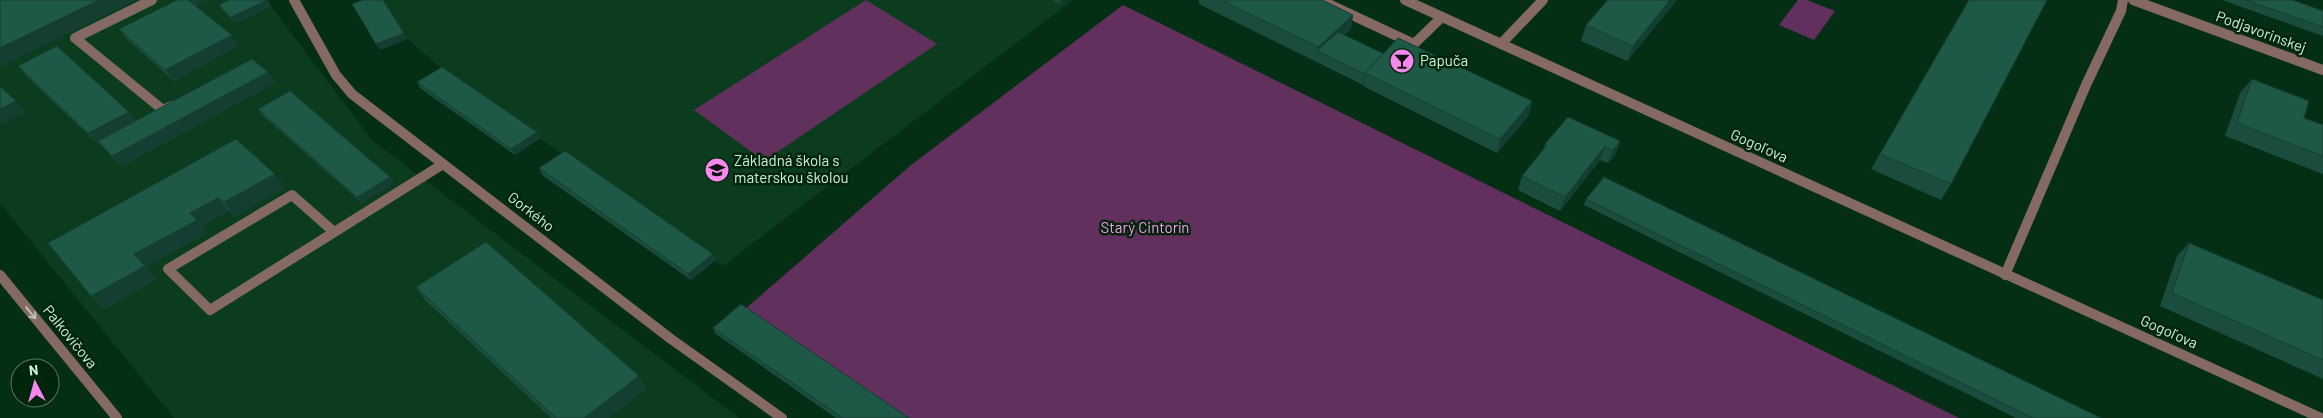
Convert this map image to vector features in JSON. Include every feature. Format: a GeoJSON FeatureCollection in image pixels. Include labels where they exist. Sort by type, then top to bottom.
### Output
{"type":"FeatureCollection","features":[{"type":"Feature","properties":{"kind":"street"},"geometry":{"type":"LineString","coordinates":[[152,0],[75,38],[163,110],[180,102]]}},
{"type":"Feature","properties":{"kind":"street","name":"Gorkého"},"geometry":{"type":"LineString","coordinates":[[294,0],[336,75],[352,94],[671,339],[782,418]]}},
{"type":"Feature","properties":{"kind":"street"},"geometry":{"type":"LineString","coordinates":[[1320,0],[1414,44],[1442,17]]}},
{"type":"Feature","properties":{"kind":"street","name":"Gogoľova"},"geometry":{"type":"LineString","coordinates":[[1405,0],[2321,418]]}},
{"type":"Feature","properties":{"kind":"street"},"geometry":{"type":"LineString","coordinates":[[1501,44],[1543,0]]}},
{"type":"Feature","properties":{"kind":"street"},"geometry":{"type":"LineString","coordinates":[[2005,275],[2086,85],[2121,11],[2123,0]]}},
{"type":"Feature","properties":{"kind":"street","name":"Podjavorinskej"},"geometry":{"type":"LineString","coordinates":[[2133,0],[2323,70]]}},
{"type":"Feature","properties":{"kind":"street"},"geometry":{"type":"LineString","coordinates":[[334,232],[292,195],[168,269],[210,310],[443,164]]}},
{"type":"Feature","properties":{"kind":"street","name":"Palkovičova"},"geometry":{"type":"LineString","coordinates":[[0,275],[117,418]]}},
{"type":"Feature","properties":{"kind":"shaded area"},"geometry":{"type":"Polygon","coordinates":[[[0,0],[266,0],[373,141],[739,418],[174,418],[0,203],[0,0]]]}},
{"type":"Feature","properties":{"kind":"shaded area","name":"Základná škola s materskou školou"},"geometry":{"type":"Polygon","coordinates":[[[383,0],[1073,0],[723,266],[446,73],[408,39],[383,0]]]}},
{"type":"Feature","properties":{"kind":"green space"},"geometry":{"type":"Polygon","coordinates":[[[866,0],[937,44],[764,161],[694,110],[866,0]]]}},
{"type":"Feature","properties":{"kind":"green space"},"geometry":{"type":"Polygon","coordinates":[[[1798,0],[1807,0],[1835,11],[1814,40],[1779,25],[1798,0]]]}},
{"type":"Feature","properties":{"kind":"green space","name":"Starý Cintorín"},"geometry":{"type":"Polygon","coordinates":[[[1123,5],[1959,418],[902,418],[744,310],[911,165],[1123,5]]]}},
{"type":"Feature","properties":{"kind":"building"},"geometry":{"type":"Polygon","coordinates":[[[0,0],[99,0],[0,48],[0,0]]]}},
{"type":"Feature","properties":{"kind":"building"},"geometry":{"type":"Polygon","coordinates":[[[177,0],[188,0],[232,35],[165,70],[119,29],[177,0]]]}},
{"type":"Feature","properties":{"kind":"building"},"geometry":{"type":"Polygon","coordinates":[[[229,0],[267,0],[231,17],[219,5],[229,0]]]}},
{"type":"Feature","properties":{"kind":"building"},"geometry":{"type":"Polygon","coordinates":[[[363,0],[383,0],[404,33],[376,44],[352,4],[363,0]]]}},
{"type":"Feature","properties":{"kind":"building"},"geometry":{"type":"Polygon","coordinates":[[[1221,0],[1322,0],[1353,15],[1318,47],[1221,0]]]}},
{"type":"Feature","properties":{"kind":"building"},"geometry":{"type":"Polygon","coordinates":[[[1608,0],[1670,0],[1633,46],[1586,25],[1608,0]]]}},
{"type":"Feature","properties":{"kind":"building"},"geometry":{"type":"Polygon","coordinates":[[[1969,0],[2047,0],[1951,184],[1880,154],[1969,0]]]}},
{"type":"Feature","properties":{"kind":"building"},"geometry":{"type":"Polygon","coordinates":[[[2245,0],[2292,0],[2323,11],[2323,27],[2245,0]]]}},
{"type":"Feature","properties":{"kind":"building"},"geometry":{"type":"Polygon","coordinates":[[[1338,32],[1384,54],[1364,74],[1317,51],[1338,32]]]}},
{"type":"Feature","properties":{"kind":"building"},"geometry":{"type":"Polygon","coordinates":[[[1398,38],[1532,101],[1500,139],[1365,73],[1398,38]]]}},
{"type":"Feature","properties":{"kind":"building"},"geometry":{"type":"Polygon","coordinates":[[[57,46],[129,112],[88,133],[18,66],[57,46]]]}},
{"type":"Feature","properties":{"kind":"building"},"geometry":{"type":"Polygon","coordinates":[[[252,59],[268,72],[112,156],[98,141],[252,59]]]}},
{"type":"Feature","properties":{"kind":"building"},"geometry":{"type":"Polygon","coordinates":[[[442,67],[537,132],[511,149],[417,82],[442,67]]]}},
{"type":"Feature","properties":{"kind":"building"},"geometry":{"type":"Polygon","coordinates":[[[2252,79],[2309,101],[2304,118],[2323,125],[2323,156],[2237,123],[2252,79]]]}},
{"type":"Feature","properties":{"kind":"building"},"geometry":{"type":"Polygon","coordinates":[[[0,86],[16,101],[0,109],[0,86]]]}},
{"type":"Feature","properties":{"kind":"building"},"geometry":{"type":"Polygon","coordinates":[[[290,91],[390,177],[357,197],[258,109],[290,91]]]}},
{"type":"Feature","properties":{"kind":"building"},"geometry":{"type":"Polygon","coordinates":[[[1568,117],[1620,141],[1613,150],[1605,146],[1565,197],[1522,176],[1547,145],[1545,144],[1568,117]]]}},
{"type":"Feature","properties":{"kind":"building"},"geometry":{"type":"Polygon","coordinates":[[[236,139],[275,174],[224,202],[218,198],[190,213],[197,220],[134,254],[145,266],[91,296],[48,243],[236,139]]]}},
{"type":"Feature","properties":{"kind":"building"},"geometry":{"type":"Polygon","coordinates":[[[565,151],[713,254],[688,274],[539,168],[565,151]]]}},
{"type":"Feature","properties":{"kind":"building"},"geometry":{"type":"Polygon","coordinates":[[[1604,177],[2101,418],[2033,418],[1586,199],[1604,177]]]}},
{"type":"Feature","properties":{"kind":"building"},"geometry":{"type":"Polygon","coordinates":[[[486,242],[639,376],[584,418],[556,418],[416,287],[486,242]]]}},
{"type":"Feature","properties":{"kind":"building"},"geometry":{"type":"Polygon","coordinates":[[[2189,243],[2323,300],[2323,360],[2172,293],[2189,243]]]}},
{"type":"Feature","properties":{"kind":"building"},"geometry":{"type":"Polygon","coordinates":[[[741,304],[909,418],[843,418],[713,328],[741,304]]]}},
{"type":"Feature","properties":{"kind":"place","name":"Papuča"},"geometry":{"type":"Point","coordinates":[1402,61]}},
{"type":"Feature","properties":{"kind":"place","name":"Základná škola s materskou školou"},"geometry":{"type":"Point","coordinates":[717,170]}}]}
